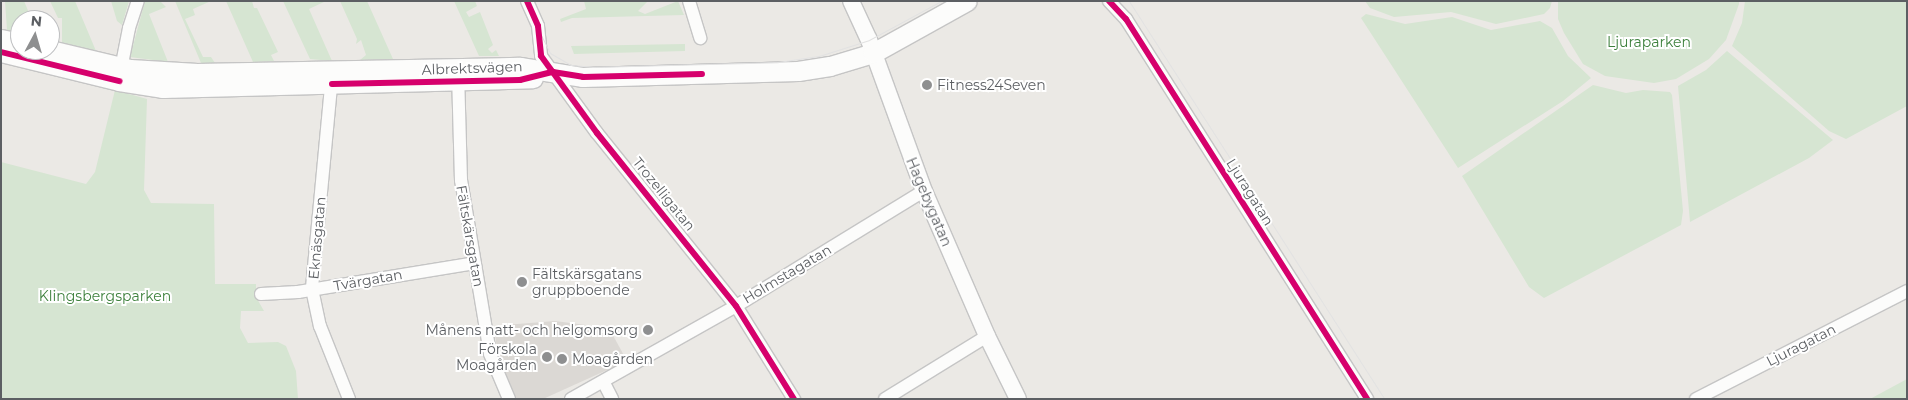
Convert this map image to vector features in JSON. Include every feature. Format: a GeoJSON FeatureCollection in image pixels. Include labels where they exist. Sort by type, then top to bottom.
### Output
{"type":"FeatureCollection","features":[{"type":"Feature","properties":{"kind":"main road","name":"Albrektsvägen"},"geometry":{"type":"LineString","coordinates":[[1,52],[120,74],[203,73],[332,77],[458,75],[520,67],[593,76],[798,71],[830,66],[873,53],[967,1]]}},
{"type":"Feature","properties":{"kind":"main road","name":"Albrektsvägen"},"geometry":{"type":"LineString","coordinates":[[60,53],[120,74]]}},
{"type":"Feature","properties":{"kind":"street"},"geometry":{"type":"LineString","coordinates":[[120,74],[138,1]]}},
{"type":"Feature","properties":{"kind":"street","name":"Trozelligatan"},"geometry":{"type":"LineString","coordinates":[[527,1],[538,26],[541,56],[597,133],[736,306],[794,399]]}},
{"type":"Feature","properties":{"kind":"street"},"geometry":{"type":"LineString","coordinates":[[689,1],[697,18],[700,38]]}},
{"type":"Feature","properties":{"kind":"street","name":"Hagebygatan"},"geometry":{"type":"LineString","coordinates":[[851,1],[873,53],[924,192],[987,336],[1018,399]]}},
{"type":"Feature","properties":{"kind":"street","name":"Ljuragatan"},"geometry":{"type":"LineString","coordinates":[[1109,1],[1126,19],[1367,399]]}},
{"type":"Feature","properties":{"kind":"street","name":"Fältskärsgatan"},"geometry":{"type":"LineString","coordinates":[[458,75],[460,180],[490,354],[508,399]]}},
{"type":"Feature","properties":{"kind":"street","name":"Eknäsgatan"},"geometry":{"type":"LineString","coordinates":[[332,77],[312,290],[320,326],[348,399]]}},
{"type":"Feature","properties":{"kind":"street","name":"Holmstagatan"},"geometry":{"type":"LineString","coordinates":[[571,399],[604,383],[736,306],[924,192]]}},
{"type":"Feature","properties":{"kind":"street","name":"Tvärgatan"},"geometry":{"type":"LineString","coordinates":[[261,294],[312,290],[475,263]]}},
{"type":"Feature","properties":{"kind":"street","name":"Ljuragatan"},"geometry":{"type":"LineString","coordinates":[[1696,399],[1907,291]]}},
{"type":"Feature","properties":{"kind":"street"},"geometry":{"type":"LineString","coordinates":[[884,399],[987,336]]}},
{"type":"Feature","properties":{"kind":"street"},"geometry":{"type":"LineString","coordinates":[[604,383],[612,399]]}},
{"type":"Feature","properties":{"kind":"shaded area","name":"Moagården"},"geometry":{"type":"Polygon","coordinates":[[[555,321],[609,328],[627,361],[543,399],[516,399],[498,357],[494,326],[555,321]]]}},
{"type":"Feature","properties":{"kind":"green space"},"geometry":{"type":"Polygon","coordinates":[[[5,1],[24,1],[28,10],[10,10],[10,31],[7,30],[5,1]]]}},
{"type":"Feature","properties":{"kind":"green space"},"geometry":{"type":"Polygon","coordinates":[[[50,1],[75,1],[96,51],[62,43],[62,18],[60,18],[60,10],[54,10],[50,1]]]}},
{"type":"Feature","properties":{"kind":"green space"},"geometry":{"type":"Polygon","coordinates":[[[111,1],[129,1],[122,25],[117,21],[111,1]]]}},
{"type":"Feature","properties":{"kind":"green space"},"geometry":{"type":"Polygon","coordinates":[[[145,1],[160,1],[166,7],[149,14],[168,62],[130,57],[145,1]]]}},
{"type":"Feature","properties":{"kind":"green space"},"geometry":{"type":"Polygon","coordinates":[[[175,1],[211,1],[193,9],[195,15],[185,19],[203,57],[211,57],[215,63],[201,63],[175,1]]]}},
{"type":"Feature","properties":{"kind":"green space"},"geometry":{"type":"Polygon","coordinates":[[[226,1],[252,1],[278,52],[271,55],[274,61],[253,62],[226,1]]]}},
{"type":"Feature","properties":{"kind":"green space"},"geometry":{"type":"Polygon","coordinates":[[[283,1],[326,1],[309,9],[332,61],[310,59],[283,1]]]}},
{"type":"Feature","properties":{"kind":"green space"},"geometry":{"type":"Polygon","coordinates":[[[340,1],[367,1],[393,59],[360,60],[366,55],[361,40],[356,44],[357,39],[340,1]]]}},
{"type":"Feature","properties":{"kind":"green space"},"geometry":{"type":"Polygon","coordinates":[[[454,1],[475,1],[477,6],[466,12],[469,17],[480,12],[493,45],[488,49],[492,53],[496,50],[499,56],[479,56],[454,1]]]}},
{"type":"Feature","properties":{"kind":"green space"},"geometry":{"type":"Polygon","coordinates":[[[584,1],[648,1],[638,11],[645,14],[678,1],[684,15],[572,18],[561,22],[560,19],[586,9],[584,1]]]}},
{"type":"Feature","properties":{"kind":"green space"},"geometry":{"type":"Polygon","coordinates":[[[1365,1],[1552,1],[1550,8],[1544,14],[1496,24],[1451,12],[1394,17],[1370,8],[1365,1]]]}},
{"type":"Feature","properties":{"kind":"green space","name":"Ljuraparken"},"geometry":{"type":"Polygon","coordinates":[[[1558,1],[1739,1],[1739,4],[1726,40],[1709,59],[1676,79],[1654,83],[1605,76],[1583,64],[1564,33],[1558,19],[1558,1]]]}},
{"type":"Feature","properties":{"kind":"green space"},"geometry":{"type":"Polygon","coordinates":[[[1745,1],[1907,1],[1907,106],[1846,139],[1829,131],[1732,46],[1742,23],[1745,1]]]}},
{"type":"Feature","properties":{"kind":"green space"},"geometry":{"type":"Polygon","coordinates":[[[1366,14],[1405,24],[1452,17],[1491,30],[1540,21],[1552,28],[1568,56],[1591,78],[1563,101],[1458,168],[1361,18],[1366,14]]]}},
{"type":"Feature","properties":{"kind":"green space"},"geometry":{"type":"Polygon","coordinates":[[[685,44],[685,51],[574,54],[571,46],[685,44]]]}},
{"type":"Feature","properties":{"kind":"green space"},"geometry":{"type":"Polygon","coordinates":[[[1727,51],[1833,140],[1809,158],[1690,222],[1678,86],[1706,70],[1727,51]]]}},
{"type":"Feature","properties":{"kind":"green space"},"geometry":{"type":"Polygon","coordinates":[[[1593,85],[1626,93],[1643,90],[1670,92],[1672,95],[1683,211],[1681,225],[1544,298],[1529,287],[1462,176],[1593,85]]]}},
{"type":"Feature","properties":{"kind":"green space","name":"Klingsbergsparken"},"geometry":{"type":"Polygon","coordinates":[[[115,90],[147,99],[144,190],[151,203],[214,204],[215,284],[256,284],[256,297],[264,311],[241,311],[240,328],[248,343],[278,342],[286,346],[296,371],[298,399],[1,399],[1,162],[86,184],[95,172],[115,90]]]}},
{"type":"Feature","properties":{"kind":"green space"},"geometry":{"type":"Polygon","coordinates":[[[1907,379],[1907,399],[1870,399],[1907,379]]]}},
{"type":"Feature","properties":{"kind":"tram line"},"geometry":{"type":"LineString","coordinates":[[524,1],[550,53],[571,65],[592,67],[778,62],[819,56],[869,40],[941,1]]}},
{"type":"Feature","properties":{"kind":"tram line"},"geometry":{"type":"LineString","coordinates":[[1129,1],[1385,399]]}},
{"type":"Feature","properties":{"kind":"cycle path"},"geometry":{"type":"LineString","coordinates":[[527,1],[538,26],[541,56],[597,133],[736,306],[794,399]]}},
{"type":"Feature","properties":{"kind":"cycle path"},"geometry":{"type":"LineString","coordinates":[[1109,1],[1126,19],[1367,399]]}},
{"type":"Feature","properties":{"kind":"cycle path"},"geometry":{"type":"LineString","coordinates":[[1,52],[119,81]]}},
{"type":"Feature","properties":{"kind":"cycle path"},"geometry":{"type":"LineString","coordinates":[[332,84],[520,80],[553,72],[583,77],[702,74]]}},
{"type":"Feature","properties":{"kind":"place","name":"Fitness24Seven"},"geometry":{"type":"Point","coordinates":[927,85]}},
{"type":"Feature","properties":{"kind":"place","name":"Fältskärsgatans gruppboende"},"geometry":{"type":"Point","coordinates":[522,282]}},
{"type":"Feature","properties":{"kind":"place","name":"Månens natt- och helgomsorg"},"geometry":{"type":"Point","coordinates":[648,330]}},
{"type":"Feature","properties":{"kind":"place","name":"Förskola Moagården"},"geometry":{"type":"Point","coordinates":[547,357]}},
{"type":"Feature","properties":{"kind":"place","name":"Moagården"},"geometry":{"type":"Point","coordinates":[562,359]}}]}
